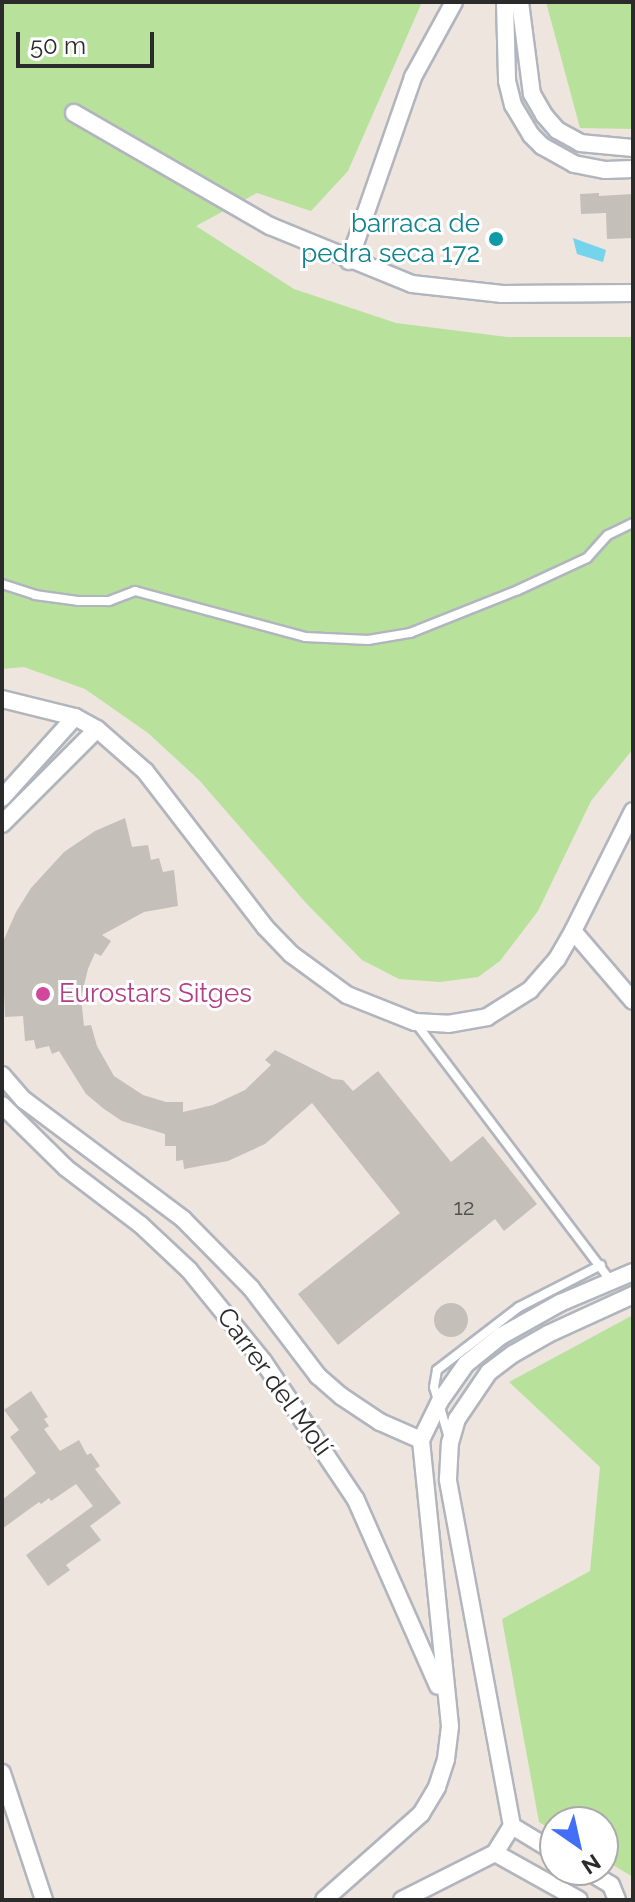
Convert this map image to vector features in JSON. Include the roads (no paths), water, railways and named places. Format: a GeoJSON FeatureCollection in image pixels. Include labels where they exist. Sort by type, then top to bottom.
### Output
{"type":"FeatureCollection","features":[{"type":"Feature","properties":{"kind":"street"},"geometry":{"type":"LineString","coordinates":[[349,261],[413,77],[454,2]]}},
{"type":"Feature","properties":{"kind":"street"},"geometry":{"type":"LineString","coordinates":[[505,2],[507,81],[513,105],[531,135],[542,146],[574,164],[605,170],[633,169]]}},
{"type":"Feature","properties":{"kind":"street"},"geometry":{"type":"LineString","coordinates":[[520,2],[532,94],[544,115],[557,130],[580,143],[633,148]]}},
{"type":"Feature","properties":{"kind":"street"},"geometry":{"type":"LineString","coordinates":[[74,113],[242,211],[349,261],[435,289],[502,294],[633,293]]}},
{"type":"Feature","properties":{"kind":"street"},"geometry":{"type":"LineString","coordinates":[[2,699],[75,717],[97,729],[145,771],[265,927],[291,954],[320,979],[347,995],[415,1022],[465,1023],[508,1007],[544,976],[573,931],[633,811]]}},
{"type":"Feature","properties":{"kind":"street"},"geometry":{"type":"LineString","coordinates":[[2,798],[75,717]]}},
{"type":"Feature","properties":{"kind":"street"},"geometry":{"type":"LineString","coordinates":[[2,824],[97,729]]}},
{"type":"Feature","properties":{"kind":"street"},"geometry":{"type":"LineString","coordinates":[[573,931],[633,1001]]}},
{"type":"Feature","properties":{"kind":"street","name":"Carrer del Molí"},"geometry":{"type":"LineString","coordinates":[[2,1075],[24,1100],[183,1219],[251,1288],[318,1376],[380,1422],[421,1440]]}},
{"type":"Feature","properties":{"kind":"street","name":"Carrer del Molí"},"geometry":{"type":"LineString","coordinates":[[2,1105],[66,1168],[141,1225],[189,1270],[263,1361],[356,1500],[433,1668],[450,1726]]}},
{"type":"Feature","properties":{"kind":"street"},"geometry":{"type":"LineString","coordinates":[[324,1900],[421,1814],[437,1787],[446,1759],[450,1726],[421,1440],[440,1401],[466,1364],[501,1336],[605,1272],[633,1272]]}},
{"type":"Feature","properties":{"kind":"street"},"geometry":{"type":"LineString","coordinates":[[402,1900],[495,1853],[512,1826],[450,1494],[450,1443],[467,1400],[489,1372],[548,1334],[633,1295]]}},
{"type":"Feature","properties":{"kind":"street"},"geometry":{"type":"LineString","coordinates":[[2,1773],[44,1900]]}},
{"type":"Feature","properties":{"kind":"street"},"geometry":{"type":"LineString","coordinates":[[512,1826],[539,1842]]}},
{"type":"Feature","properties":{"kind":"street"},"geometry":{"type":"LineString","coordinates":[[495,1853],[579,1900]]}},
{"type":"Feature","properties":{"kind":"lane"},"geometry":{"type":"LineString","coordinates":[[2,584],[35,595],[78,601],[109,601],[135,591],[305,637],[368,640],[410,633],[531,584],[587,558],[608,535],[633,523]]}},
{"type":"Feature","properties":{"kind":"lane"},"geometry":{"type":"LineString","coordinates":[[415,1022],[605,1272],[519,1307],[450,1359],[433,1377],[450,1443]]}},
{"type":"Feature","properties":{"kind":"water"},"geometry":{"type":"Polygon","coordinates":[[[573,238],[606,250],[603,262],[577,254],[573,238]]]}},
{"type":"Feature","properties":{"kind":"place","name":"barraca de pedra seca 172"},"geometry":{"type":"Point","coordinates":[496,239]}},
{"type":"Feature","properties":{"kind":"place","name":"Eurostars Sitges"},"geometry":{"type":"Point","coordinates":[43,994]}}]}
